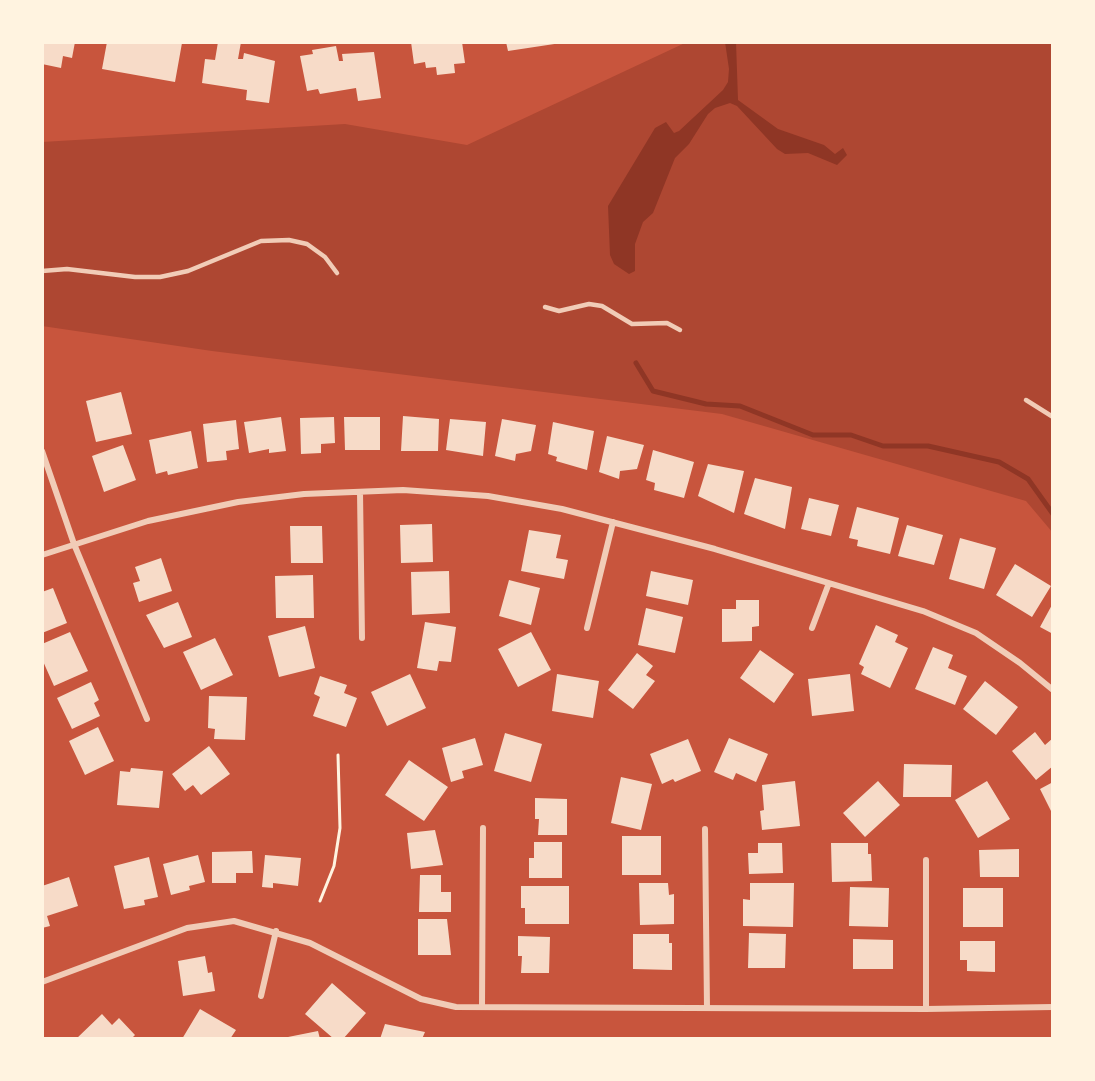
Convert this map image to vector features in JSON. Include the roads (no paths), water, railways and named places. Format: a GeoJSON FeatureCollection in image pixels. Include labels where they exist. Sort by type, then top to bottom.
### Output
{"type":"FeatureCollection","features":[{"type":"Feature","properties":{"kind":"street"},"geometry":{"type":"LineString","coordinates":[[42,451],[74,544],[147,719]]}},
{"type":"Feature","properties":{"kind":"street"},"geometry":{"type":"LineString","coordinates":[[42,555],[148,521],[238,502],[304,494],[403,490],[488,496],[562,509],[613,522],[923,611],[976,633],[1053,689]]}},
{"type":"Feature","properties":{"kind":"street"},"geometry":{"type":"LineString","coordinates":[[360,492],[362,639]]}},
{"type":"Feature","properties":{"kind":"street"},"geometry":{"type":"LineString","coordinates":[[587,628],[613,522]]}},
{"type":"Feature","properties":{"kind":"street"},"geometry":{"type":"LineString","coordinates":[[812,628],[829,583]]}},
{"type":"Feature","properties":{"kind":"street"},"geometry":{"type":"LineString","coordinates":[[482,1007],[483,828]]}},
{"type":"Feature","properties":{"kind":"street"},"geometry":{"type":"LineString","coordinates":[[705,829],[706,1008]]}},
{"type":"Feature","properties":{"kind":"street"},"geometry":{"type":"LineString","coordinates":[[926,860],[926,1009]]}},
{"type":"Feature","properties":{"kind":"street"},"geometry":{"type":"LineString","coordinates":[[42,982],[186,928],[234,921],[310,943],[421,999],[456,1007],[926,1009],[1053,1007]]}},
{"type":"Feature","properties":{"kind":"street"},"geometry":{"type":"LineString","coordinates":[[261,996],[276,932]]}},
{"type":"Feature","properties":{"kind":"lane"},"geometry":{"type":"LineString","coordinates":[[42,271],[67,268],[135,277],[160,277],[188,271],[261,241],[289,240],[308,244],[325,257],[338,273]]}},
{"type":"Feature","properties":{"kind":"lane"},"geometry":{"type":"LineString","coordinates":[[545,308],[559,311],[589,304],[602,306],[632,324],[667,323],[680,330]]}},
{"type":"Feature","properties":{"kind":"lane"},"geometry":{"type":"LineString","coordinates":[[1026,400],[1053,417]]}},
{"type":"Feature","properties":{"kind":"waterway"},"geometry":{"type":"LineString","coordinates":[[636,363],[653,391],[706,404],[740,406],[813,435],[851,435],[883,446],[928,446],[999,462],[1028,479],[1053,514]]}}]}
